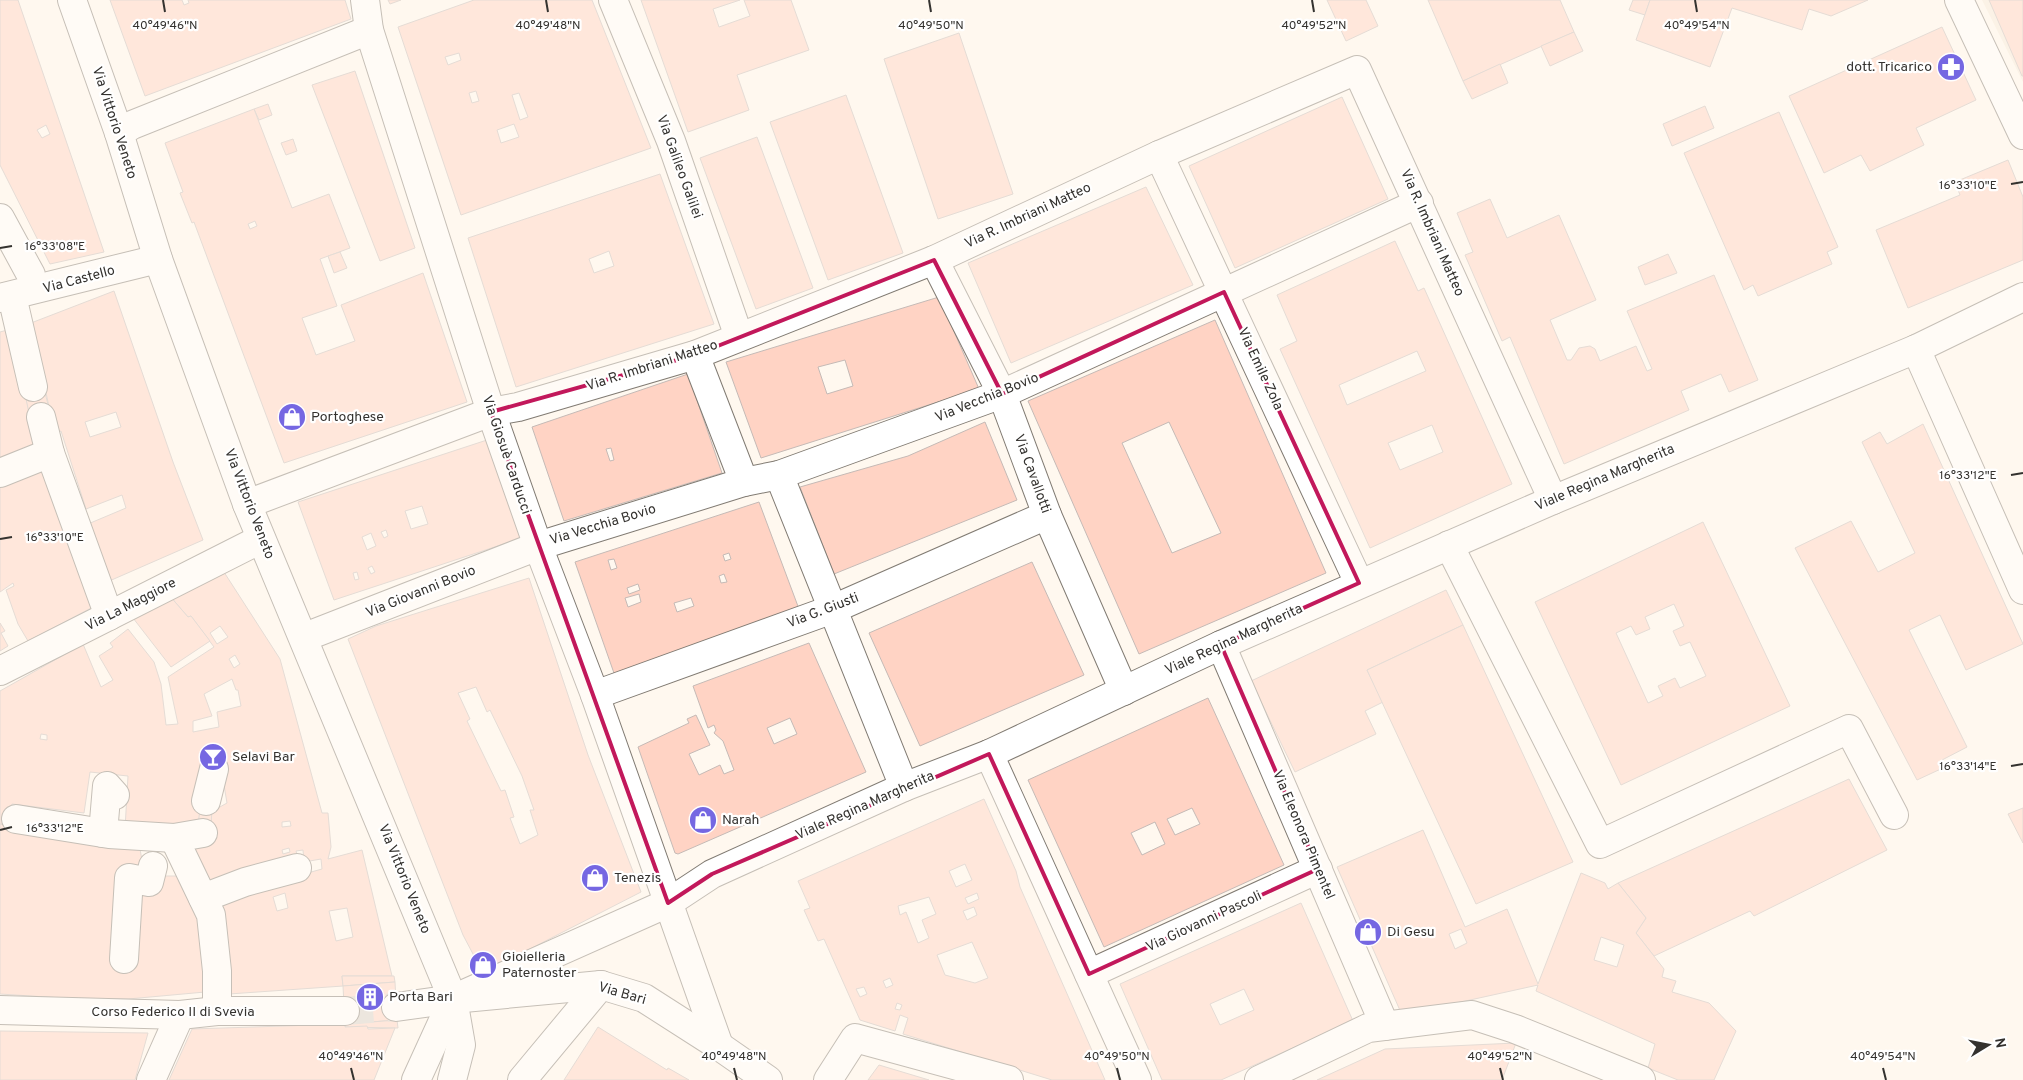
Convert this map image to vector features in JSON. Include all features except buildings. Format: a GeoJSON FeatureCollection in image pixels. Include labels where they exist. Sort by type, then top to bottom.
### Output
{"type":"FeatureCollection","features":[{"type":"Feature","properties":{"kind":"street","name":"Via Vittorio Veneto"},"geometry":{"type":"LineString","coordinates":[[72,0],[119,133],[158,259],[261,539],[305,638],[453,999],[461,1045],[452,1080]]}},
{"type":"Feature","properties":{"kind":"street","name":"Via Giosuè Carducci"},"geometry":{"type":"LineString","coordinates":[[367,0],[370,30],[490,412],[538,546],[595,695],[720,1046]]}},
{"type":"Feature","properties":{"kind":"street","name":"Via Galileo Galilei"},"geometry":{"type":"LineString","coordinates":[[613,0],[671,141],[739,337]]}},
{"type":"Feature","properties":{"kind":"street"},"geometry":{"type":"LineString","coordinates":[[1959,0],[2023,135]]}},
{"type":"Feature","properties":{"kind":"street"},"geometry":{"type":"LineString","coordinates":[[119,133],[132,126],[370,30]]}},
{"type":"Feature","properties":{"kind":"street","name":"Via R. Imbriani Matteo"},"geometry":{"type":"LineString","coordinates":[[248,504],[490,412],[518,407],[695,355],[934,260],[1159,155],[1357,70],[1419,203],[1552,500]]}},
{"type":"Feature","properties":{"kind":"street","name":"Via Emile Zola"},"geometry":{"type":"LineString","coordinates":[[1159,155],[1359,583]]}},
{"type":"Feature","properties":{"kind":"street","name":"Via Vecchia Bovio"},"geometry":{"type":"LineString","coordinates":[[538,546],[744,482],[779,475],[1002,394],[1419,203]]}},
{"type":"Feature","properties":{"kind":"street"},"geometry":{"type":"LineString","coordinates":[[0,218],[31,275]]}},
{"type":"Feature","properties":{"kind":"street","name":"Via Castello"},"geometry":{"type":"LineString","coordinates":[[6,297],[158,259]]}},
{"type":"Feature","properties":{"kind":"street","name":"Via Cavallotti"},"geometry":{"type":"LineString","coordinates":[[934,260],[1002,394],[1047,516],[1124,691]]}},
{"type":"Feature","properties":{"kind":"street"},"geometry":{"type":"LineString","coordinates":[[6,297],[32,387]]}},
{"type":"Feature","properties":{"kind":"street","name":"Viale Regina Margherita"},"geometry":{"type":"LineString","coordinates":[[453,999],[668,903],[712,874],[904,787],[988,754],[1221,644],[1552,500],[1916,349],[2023,297]]}},
{"type":"Feature","properties":{"kind":"street"},"geometry":{"type":"LineString","coordinates":[[1916,349],[2023,590]]}},
{"type":"Feature","properties":{"kind":"street"},"geometry":{"type":"LineString","coordinates":[[695,355],[744,482]]}},
{"type":"Feature","properties":{"kind":"street"},"geometry":{"type":"LineString","coordinates":[[41,417],[50,454],[109,616]]}},
{"type":"Feature","properties":{"kind":"street"},"geometry":{"type":"LineString","coordinates":[[0,473],[50,454]]}},
{"type":"Feature","properties":{"kind":"street"},"geometry":{"type":"LineString","coordinates":[[779,475],[904,787]]}},
{"type":"Feature","properties":{"kind":"street","name":"Via G. Giusti"},"geometry":{"type":"LineString","coordinates":[[595,695],[833,609],[1047,516]]}},
{"type":"Feature","properties":{"kind":"street","name":"Via La Maggiore"},"geometry":{"type":"LineString","coordinates":[[0,671],[261,539]]}},
{"type":"Feature","properties":{"kind":"street"},"geometry":{"type":"LineString","coordinates":[[1449,545],[1600,844],[1849,728],[1894,815]]}},
{"type":"Feature","properties":{"kind":"street","name":"Via Giovanni Bovio"},"geometry":{"type":"LineString","coordinates":[[305,638],[538,546]]}},
{"type":"Feature","properties":{"kind":"street","name":"Via Eleonora Pimentel"},"geometry":{"type":"LineString","coordinates":[[1221,644],[1385,1026]]}},
{"type":"Feature","properties":{"kind":"street"},"geometry":{"type":"LineString","coordinates":[[988,754],[1137,1080]]}},
{"type":"Feature","properties":{"kind":"street"},"geometry":{"type":"LineString","coordinates":[[206,802],[214,769]]}},
{"type":"Feature","properties":{"kind":"street"},"geometry":{"type":"LineString","coordinates":[[103,833],[107,786],[116,795]]}},
{"type":"Feature","properties":{"kind":"street"},"geometry":{"type":"LineString","coordinates":[[16,819],[103,833],[142,836],[174,838],[203,833]]}},
{"type":"Feature","properties":{"kind":"street"},"geometry":{"type":"LineString","coordinates":[[124,959],[129,878],[149,882],[153,866],[142,836]]}},
{"type":"Feature","properties":{"kind":"street"},"geometry":{"type":"LineString","coordinates":[[174,838],[211,915],[217,971],[217,1011]]}},
{"type":"Feature","properties":{"kind":"street"},"geometry":{"type":"LineString","coordinates":[[153,866],[187,864]]}},
{"type":"Feature","properties":{"kind":"street"},"geometry":{"type":"LineString","coordinates":[[203,898],[245,882],[297,868]]}},
{"type":"Feature","properties":{"kind":"street","name":"Via Giovanni Pascoli"},"geometry":{"type":"LineString","coordinates":[[1090,974],[1318,869]]}},
{"type":"Feature","properties":{"kind":"street"},"geometry":{"type":"LineString","coordinates":[[522,1080],[600,985]]}},
{"type":"Feature","properties":{"kind":"street","name":"Via Bari"},"geometry":{"type":"LineString","coordinates":[[453,999],[600,985],[644,998],[720,1046],[768,1080]]}},
{"type":"Feature","properties":{"kind":"street"},"geometry":{"type":"LineString","coordinates":[[396,1007],[453,999]]}},
{"type":"Feature","properties":{"kind":"street"},"geometry":{"type":"LineString","coordinates":[[416,1080],[453,999]]}},
{"type":"Feature","properties":{"kind":"street","name":"Corso Federico II di Svevia"},"geometry":{"type":"LineString","coordinates":[[0,1010],[180,1014],[217,1011],[345,1011]]}},
{"type":"Feature","properties":{"kind":"street"},"geometry":{"type":"LineString","coordinates":[[151,1080],[180,1014]]}},
{"type":"Feature","properties":{"kind":"street"},"geometry":{"type":"LineString","coordinates":[[1259,1080],[1368,1028],[1472,1015],[1515,1029],[1641,1080]]}},
{"type":"Feature","properties":{"kind":"street"},"geometry":{"type":"LineString","coordinates":[[828,1080],[855,1038],[1009,1080]]}},
{"type":"Feature","properties":{"kind":"highlighted area"},"geometry":{"type":"Polygon","coordinates":[[[934,260],[1002,394],[1224,292],[1359,583],[1221,645],[1318,869],[1089,974],[989,754],[712,874],[668,903],[491,412],[695,355],[934,260]]]}},
{"type":"Feature","properties":{"kind":"shaded area"},"geometry":{"type":"Polygon","coordinates":[[[1982,0],[2023,0],[2023,82],[1982,0]]]}},
{"type":"Feature","properties":{"kind":"tunnel"},"geometry":{"type":"LineString","coordinates":[[345,1011],[396,1007]]}},
{"type":"Feature","properties":{"kind":"place","name":"dott. Tricarico"},"geometry":{"type":"Point","coordinates":[1951,67]}},
{"type":"Feature","properties":{"kind":"place","name":"Portoghese"},"geometry":{"type":"Point","coordinates":[292,417]}},
{"type":"Feature","properties":{"kind":"place","name":"Selavi Bar"},"geometry":{"type":"Point","coordinates":[213,757]}},
{"type":"Feature","properties":{"kind":"place","name":"Narah"},"geometry":{"type":"Point","coordinates":[703,820]}},
{"type":"Feature","properties":{"kind":"place","name":"Tenezis"},"geometry":{"type":"Point","coordinates":[595,878]}},
{"type":"Feature","properties":{"kind":"place","name":"Di Gesu"},"geometry":{"type":"Point","coordinates":[1368,932]}},
{"type":"Feature","properties":{"kind":"place","name":"Gioielleria Paternoster"},"geometry":{"type":"Point","coordinates":[483,965]}},
{"type":"Feature","properties":{"kind":"place","name":"Porta Bari"},"geometry":{"type":"Point","coordinates":[370,997]}}]}
